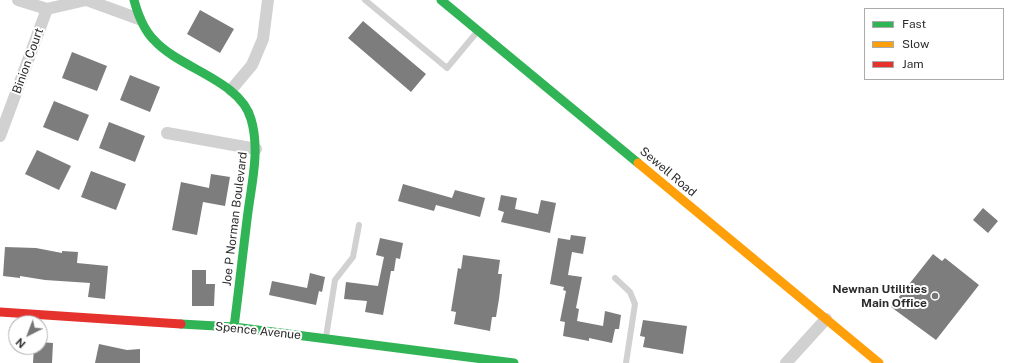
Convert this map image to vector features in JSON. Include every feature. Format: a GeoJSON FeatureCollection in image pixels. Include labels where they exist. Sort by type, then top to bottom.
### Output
{"type":"FeatureCollection","features":[{"type":"Feature","properties":{"kind":"street"},"geometry":{"type":"LineString","coordinates":[[18,0],[47,9],[86,0],[139,19]]}},
{"type":"Feature","properties":{"kind":"street","name":"Joe P Norman Boulevard"},"geometry":{"type":"LineString","coordinates":[[134,0],[139,19],[153,40],[168,54],[231,90],[244,105],[251,118],[256,149],[234,327]]}},
{"type":"Feature","properties":{"kind":"street"},"geometry":{"type":"LineString","coordinates":[[231,90],[252,65],[264,39],[268,0]]}},
{"type":"Feature","properties":{"kind":"street","name":"Sewell Road"},"geometry":{"type":"LineString","coordinates":[[441,0],[879,363]]}},
{"type":"Feature","properties":{"kind":"street","name":"Binion Court"},"geometry":{"type":"LineString","coordinates":[[0,136],[47,9]]}},
{"type":"Feature","properties":{"kind":"street"},"geometry":{"type":"LineString","coordinates":[[167,133],[256,149]]}},
{"type":"Feature","properties":{"kind":"street","name":"Spence Avenue"},"geometry":{"type":"LineString","coordinates":[[0,312],[234,327],[514,363]]}},
{"type":"Feature","properties":{"kind":"street"},"geometry":{"type":"LineString","coordinates":[[786,363],[826,319]]}},
{"type":"Feature","properties":{"kind":"lane"},"geometry":{"type":"LineString","coordinates":[[365,0],[446,68],[478,31]]}},
{"type":"Feature","properties":{"kind":"lane"},"geometry":{"type":"LineString","coordinates":[[326,338],[335,280],[356,251],[359,226]]}},
{"type":"Feature","properties":{"kind":"lane"},"geometry":{"type":"LineString","coordinates":[[614,278],[630,292],[635,304],[626,363]]}},
{"type":"Feature","properties":{"kind":"building"},"geometry":{"type":"Polygon","coordinates":[[[200,10],[234,29],[220,53],[187,34],[200,10]]]}},
{"type":"Feature","properties":{"kind":"building"},"geometry":{"type":"Polygon","coordinates":[[[363,21],[426,74],[411,92],[348,38],[363,21]]]}},
{"type":"Feature","properties":{"kind":"building"},"geometry":{"type":"Polygon","coordinates":[[[72,52],[107,66],[97,91],[62,78],[72,52]]]}},
{"type":"Feature","properties":{"kind":"building"},"geometry":{"type":"Polygon","coordinates":[[[130,75],[160,87],[150,112],[120,100],[130,75]]]}},
{"type":"Feature","properties":{"kind":"building"},"geometry":{"type":"Polygon","coordinates":[[[54,101],[89,115],[78,141],[43,127],[54,101]]]}},
{"type":"Feature","properties":{"kind":"building"},"geometry":{"type":"Polygon","coordinates":[[[109,122],[145,136],[135,162],[99,148],[109,122]]]}},
{"type":"Feature","properties":{"kind":"building"},"geometry":{"type":"Polygon","coordinates":[[[37,150],[71,166],[59,190],[25,174],[37,150]]]}},
{"type":"Feature","properties":{"kind":"building"},"geometry":{"type":"Polygon","coordinates":[[[91,171],[126,184],[116,210],[81,197],[91,171]]]}},
{"type":"Feature","properties":{"kind":"building"},"geometry":{"type":"Polygon","coordinates":[[[211,174],[230,177],[225,206],[203,202],[197,235],[172,230],[181,182],[209,188],[211,174]]]}},
{"type":"Feature","properties":{"kind":"building"},"geometry":{"type":"Polygon","coordinates":[[[403,184],[452,198],[455,190],[485,198],[480,217],[436,205],[434,211],[398,201],[403,184]]]}},
{"type":"Feature","properties":{"kind":"building"},"geometry":{"type":"Polygon","coordinates":[[[501,195],[517,198],[515,209],[538,214],[541,200],[556,203],[550,233],[501,222],[504,212],[498,210],[501,195]]]}},
{"type":"Feature","properties":{"kind":"building"},"geometry":{"type":"Polygon","coordinates":[[[983,208],[998,221],[988,233],[973,220],[983,208]]]}},
{"type":"Feature","properties":{"kind":"building"},"geometry":{"type":"Polygon","coordinates":[[[571,235],[586,237],[583,254],[572,252],[568,275],[582,277],[576,308],[579,309],[577,321],[603,326],[605,311],[621,315],[619,329],[615,329],[612,343],[589,338],[589,341],[563,336],[565,322],[560,321],[566,291],[563,290],[564,287],[550,284],[558,238],[570,240],[571,235]]]}},
{"type":"Feature","properties":{"kind":"building"},"geometry":{"type":"Polygon","coordinates":[[[380,238],[403,243],[400,259],[396,258],[394,271],[391,271],[383,315],[365,312],[367,301],[344,299],[346,282],[378,286],[384,257],[376,255],[380,238]]]}},
{"type":"Feature","properties":{"kind":"building"},"geometry":{"type":"Polygon","coordinates":[[[5,247],[36,248],[62,253],[62,251],[78,252],[77,263],[108,266],[105,299],[88,297],[90,283],[45,280],[20,276],[20,278],[3,276],[5,247]]]}},
{"type":"Feature","properties":{"kind":"building","name":"Newnan Utilities Main Office"},"geometry":{"type":"Polygon","coordinates":[[[933,254],[942,261],[945,258],[979,285],[936,340],[891,307],[933,254]]]}},
{"type":"Feature","properties":{"kind":"building"},"geometry":{"type":"Polygon","coordinates":[[[463,255],[500,260],[498,274],[502,274],[499,299],[496,317],[492,317],[490,331],[454,324],[456,312],[451,311],[458,268],[461,269],[463,255]]]}},
{"type":"Feature","properties":{"kind":"building"},"geometry":{"type":"Polygon","coordinates":[[[192,270],[206,270],[206,284],[215,284],[214,306],[192,306],[192,270]]]}},
{"type":"Feature","properties":{"kind":"building"},"geometry":{"type":"Polygon","coordinates":[[[310,273],[325,277],[322,292],[319,291],[316,305],[269,295],[272,281],[307,288],[310,273]]]}},
{"type":"Feature","properties":{"kind":"building"},"geometry":{"type":"Polygon","coordinates":[[[643,320],[687,326],[683,354],[643,347],[645,337],[640,336],[643,320]]]}},
{"type":"Feature","properties":{"kind":"building"},"geometry":{"type":"Polygon","coordinates":[[[48,343],[53,343],[52,363],[33,363],[34,355],[48,355],[48,343]]]}},
{"type":"Feature","properties":{"kind":"building"},"geometry":{"type":"Polygon","coordinates":[[[99,344],[127,350],[140,349],[140,363],[95,363],[99,344]]]}},
{"type":"Feature","properties":{"kind":"traffic: fast"},"geometry":{"type":"LineString","coordinates":[[134,0],[141,22],[154,40],[165,50],[235,94],[245,106],[251,119],[254,130],[255,154],[234,327]]}},
{"type":"Feature","properties":{"kind":"traffic: fast"},"geometry":{"type":"LineString","coordinates":[[441,0],[638,163]]}},
{"type":"Feature","properties":{"kind":"traffic: fast"},"geometry":{"type":"LineString","coordinates":[[181,324],[234,327],[514,363]]}},
{"type":"Feature","properties":{"kind":"traffic: slow"},"geometry":{"type":"LineString","coordinates":[[638,163],[879,363]]}},
{"type":"Feature","properties":{"kind":"traffic: jam"},"geometry":{"type":"LineString","coordinates":[[0,312],[181,324]]}},
{"type":"Feature","properties":{"kind":"place","name":"Newnan Utilities Main Office"},"geometry":{"type":"Point","coordinates":[935,296]}}]}
